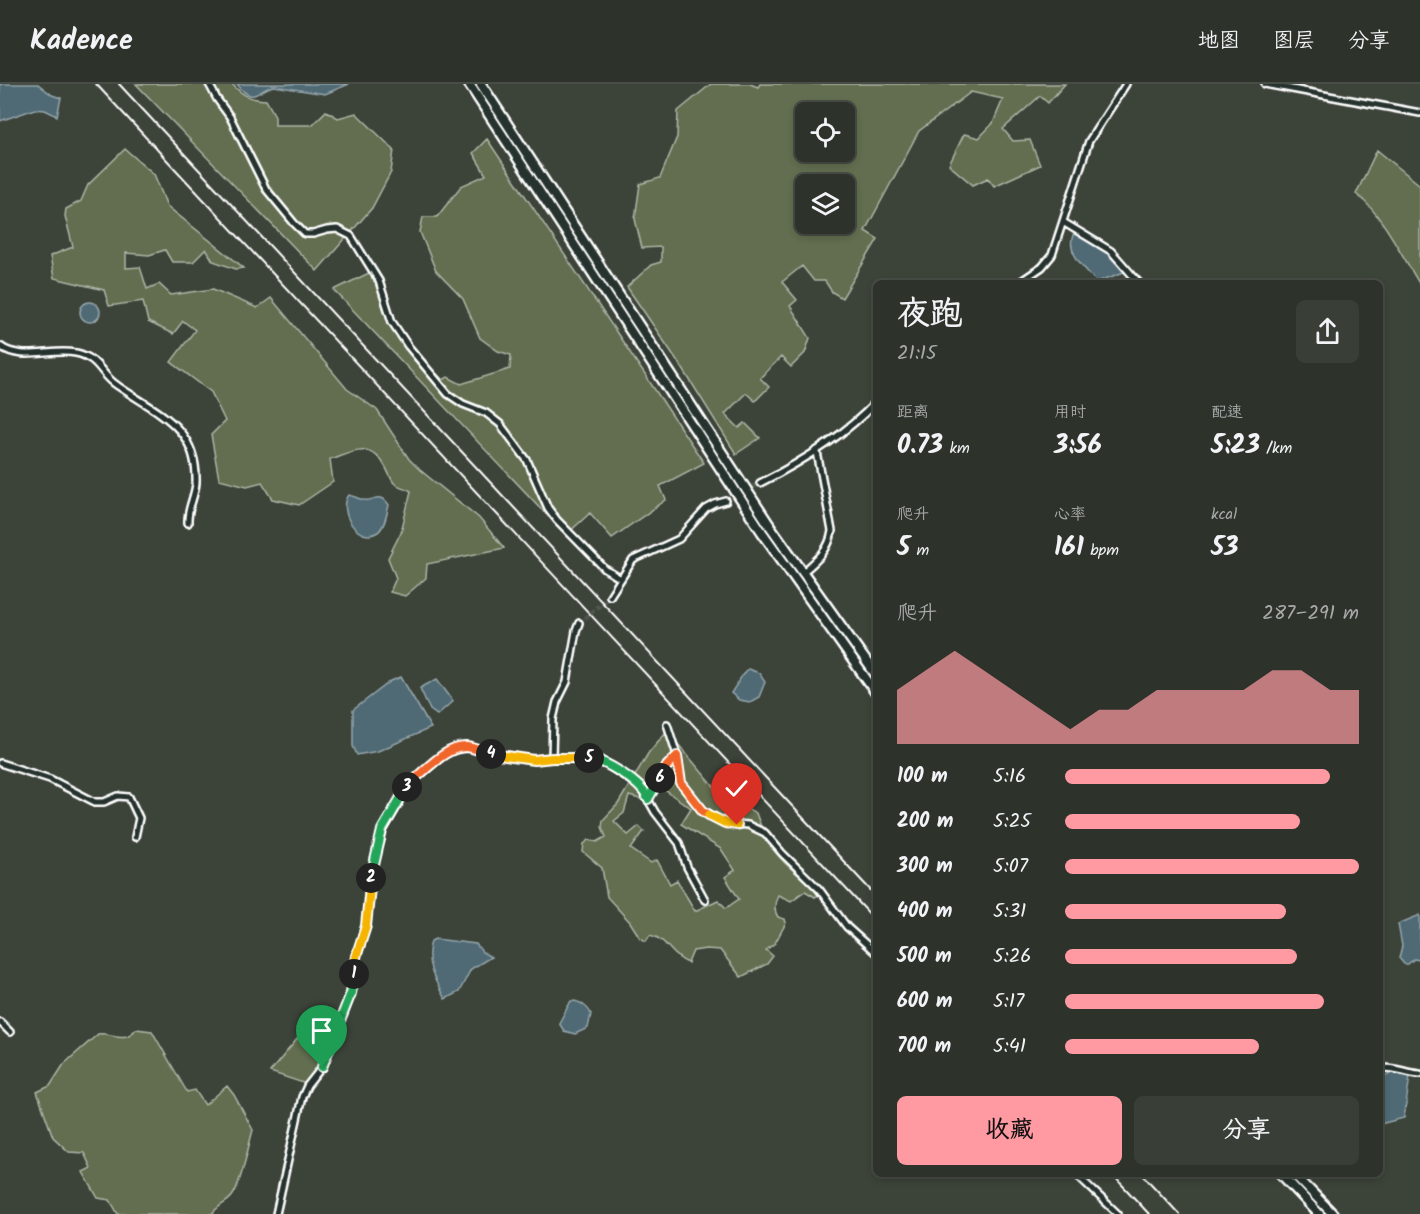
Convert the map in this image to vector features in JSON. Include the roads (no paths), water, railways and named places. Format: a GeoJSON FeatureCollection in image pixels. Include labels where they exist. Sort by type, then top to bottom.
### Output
{"type":"FeatureCollection","features":[{"type":"Feature","properties":{"kind":"main road"},"geometry":{"type":"LineString","coordinates":[[469,84],[762,532],[873,689]]}},
{"type":"Feature","properties":{"kind":"main road"},"geometry":{"type":"LineString","coordinates":[[481,84],[802,573],[873,671]]}},
{"type":"Feature","properties":{"kind":"main road"},"geometry":{"type":"LineString","coordinates":[[1284,1177],[1319,1214]]}},
{"type":"Feature","properties":{"kind":"main road"},"geometry":{"type":"LineString","coordinates":[[1297,1177],[1333,1214]]}},
{"type":"Feature","properties":{"kind":"street"},"geometry":{"type":"LineString","coordinates":[[209,84],[230,117],[272,198],[305,234],[337,229],[351,236],[379,281],[392,322],[408,346],[448,394],[463,404],[486,413],[500,424],[527,460],[548,508],[557,520],[605,569],[621,579]]}},
{"type":"Feature","properties":{"kind":"street"},"geometry":{"type":"LineString","coordinates":[[1023,280],[1042,267],[1057,244],[1089,141],[1126,84]]}},
{"type":"Feature","properties":{"kind":"street"},"geometry":{"type":"LineString","coordinates":[[1265,84],[1420,113]]}},
{"type":"Feature","properties":{"kind":"street"},"geometry":{"type":"LineString","coordinates":[[1063,222],[1111,251],[1136,280]]}},
{"type":"Feature","properties":{"kind":"street"},"geometry":{"type":"LineString","coordinates":[[0,346],[15,353],[63,351],[88,357],[98,364],[113,383],[177,425],[192,451],[195,468],[195,491],[188,523]]}},
{"type":"Feature","properties":{"kind":"street"},"geometry":{"type":"LineString","coordinates":[[760,483],[817,452],[873,405]]}},
{"type":"Feature","properties":{"kind":"street"},"geometry":{"type":"LineString","coordinates":[[802,573],[824,553],[831,537],[832,526],[817,452]]}},
{"type":"Feature","properties":{"kind":"street"},"geometry":{"type":"LineString","coordinates":[[610,596],[633,560],[679,539],[706,509],[726,501]]}},
{"type":"Feature","properties":{"kind":"street"},"geometry":{"type":"LineString","coordinates":[[552,758],[554,714],[567,682],[579,623]]}},
{"type":"Feature","properties":{"kind":"street"},"geometry":{"type":"LineString","coordinates":[[667,724],[677,756],[681,783],[703,811],[725,823],[752,826],[765,833],[782,854],[819,889],[847,927],[873,950]]}},
{"type":"Feature","properties":{"kind":"street"},"geometry":{"type":"LineString","coordinates":[[276,1214],[302,1097],[307,1086],[322,1067],[351,993],[356,957],[366,926],[370,879],[382,830],[408,786],[445,754],[455,748],[470,747],[489,753],[534,760],[552,758],[601,760],[641,787],[655,812],[680,843],[687,867],[705,900]]}},
{"type":"Feature","properties":{"kind":"street"},"geometry":{"type":"LineString","coordinates":[[648,799],[667,766],[677,756]]}},
{"type":"Feature","properties":{"kind":"street"},"geometry":{"type":"LineString","coordinates":[[0,763],[50,779],[95,802],[104,802],[118,796],[129,797],[138,815],[139,824],[135,837]]}},
{"type":"Feature","properties":{"kind":"street"},"geometry":{"type":"LineString","coordinates":[[0,1022],[10,1032]]}},
{"type":"Feature","properties":{"kind":"street"},"geometry":{"type":"LineString","coordinates":[[1383,1068],[1402,1069],[1412,1074],[1420,1074]]}},
{"type":"Feature","properties":{"kind":"street"},"geometry":{"type":"LineString","coordinates":[[1079,1177],[1118,1214]]}},
{"type":"Feature","properties":{"kind":"water"},"geometry":{"type":"Polygon","coordinates":[[[0,84],[38,84],[52,95],[61,98],[57,116],[45,110],[35,109],[0,121],[0,84]]]}},
{"type":"Feature","properties":{"kind":"water"},"geometry":{"type":"Polygon","coordinates":[[[237,84],[349,84],[325,94],[274,86],[251,95],[237,84]]]}},
{"type":"Feature","properties":{"kind":"water"},"geometry":{"type":"Polygon","coordinates":[[[1074,233],[1095,243],[1117,260],[1124,272],[1102,280],[1095,280],[1078,260],[1072,247],[1074,233]]]}},
{"type":"Feature","properties":{"kind":"water"},"geometry":{"type":"Polygon","coordinates":[[[90,302],[97,305],[100,312],[97,319],[90,322],[83,319],[80,312],[83,305],[90,302]]]}},
{"type":"Feature","properties":{"kind":"water"},"geometry":{"type":"Polygon","coordinates":[[[349,495],[364,500],[380,498],[386,501],[389,505],[382,527],[378,532],[371,535],[363,534],[352,524],[346,509],[349,495]]]}},
{"type":"Feature","properties":{"kind":"water"},"geometry":{"type":"Polygon","coordinates":[[[748,669],[759,673],[765,682],[759,697],[750,702],[739,700],[731,693],[748,669]]]}},
{"type":"Feature","properties":{"kind":"water"},"geometry":{"type":"Polygon","coordinates":[[[401,677],[431,728],[378,751],[357,755],[353,746],[353,710],[391,681],[401,677]]]}},
{"type":"Feature","properties":{"kind":"water"},"geometry":{"type":"Polygon","coordinates":[[[437,679],[453,701],[437,715],[430,710],[420,688],[437,679]]]}},
{"type":"Feature","properties":{"kind":"water"},"geometry":{"type":"Polygon","coordinates":[[[1420,915],[1420,960],[1414,959],[1404,964],[1399,958],[1402,946],[1398,924],[1420,915]]]}},
{"type":"Feature","properties":{"kind":"water"},"geometry":{"type":"Polygon","coordinates":[[[435,939],[476,944],[482,952],[491,957],[471,969],[459,992],[445,999],[434,979],[430,964],[429,949],[431,941],[435,939]]]}},
{"type":"Feature","properties":{"kind":"water"},"geometry":{"type":"Polygon","coordinates":[[[571,1001],[583,1005],[591,1014],[588,1028],[575,1034],[564,1031],[559,1023],[571,1001]]]}},
{"type":"Feature","properties":{"kind":"water"},"geometry":{"type":"Polygon","coordinates":[[[1397,1072],[1410,1076],[1404,1118],[1383,1123],[1383,1076],[1397,1072]]]}},
{"type":"Feature","properties":{"kind":"tunnel"},"geometry":{"type":"LineString","coordinates":[[726,501],[760,483]]}},
{"type":"Feature","properties":{"kind":"tunnel"},"geometry":{"type":"LineString","coordinates":[[579,623],[610,596]]}},
{"type":"Feature","properties":{"kind":"railway"},"geometry":{"type":"LineString","coordinates":[[96,84],[873,918]]}},
{"type":"Feature","properties":{"kind":"railway"},"geometry":{"type":"LineString","coordinates":[[119,84],[873,893]]}},
{"type":"Feature","properties":{"kind":"railway"},"geometry":{"type":"LineString","coordinates":[[1115,1177],[1149,1214]]}},
{"type":"Feature","properties":{"kind":"railway"},"geometry":{"type":"LineString","coordinates":[[1145,1177],[1179,1214]]}}]}
